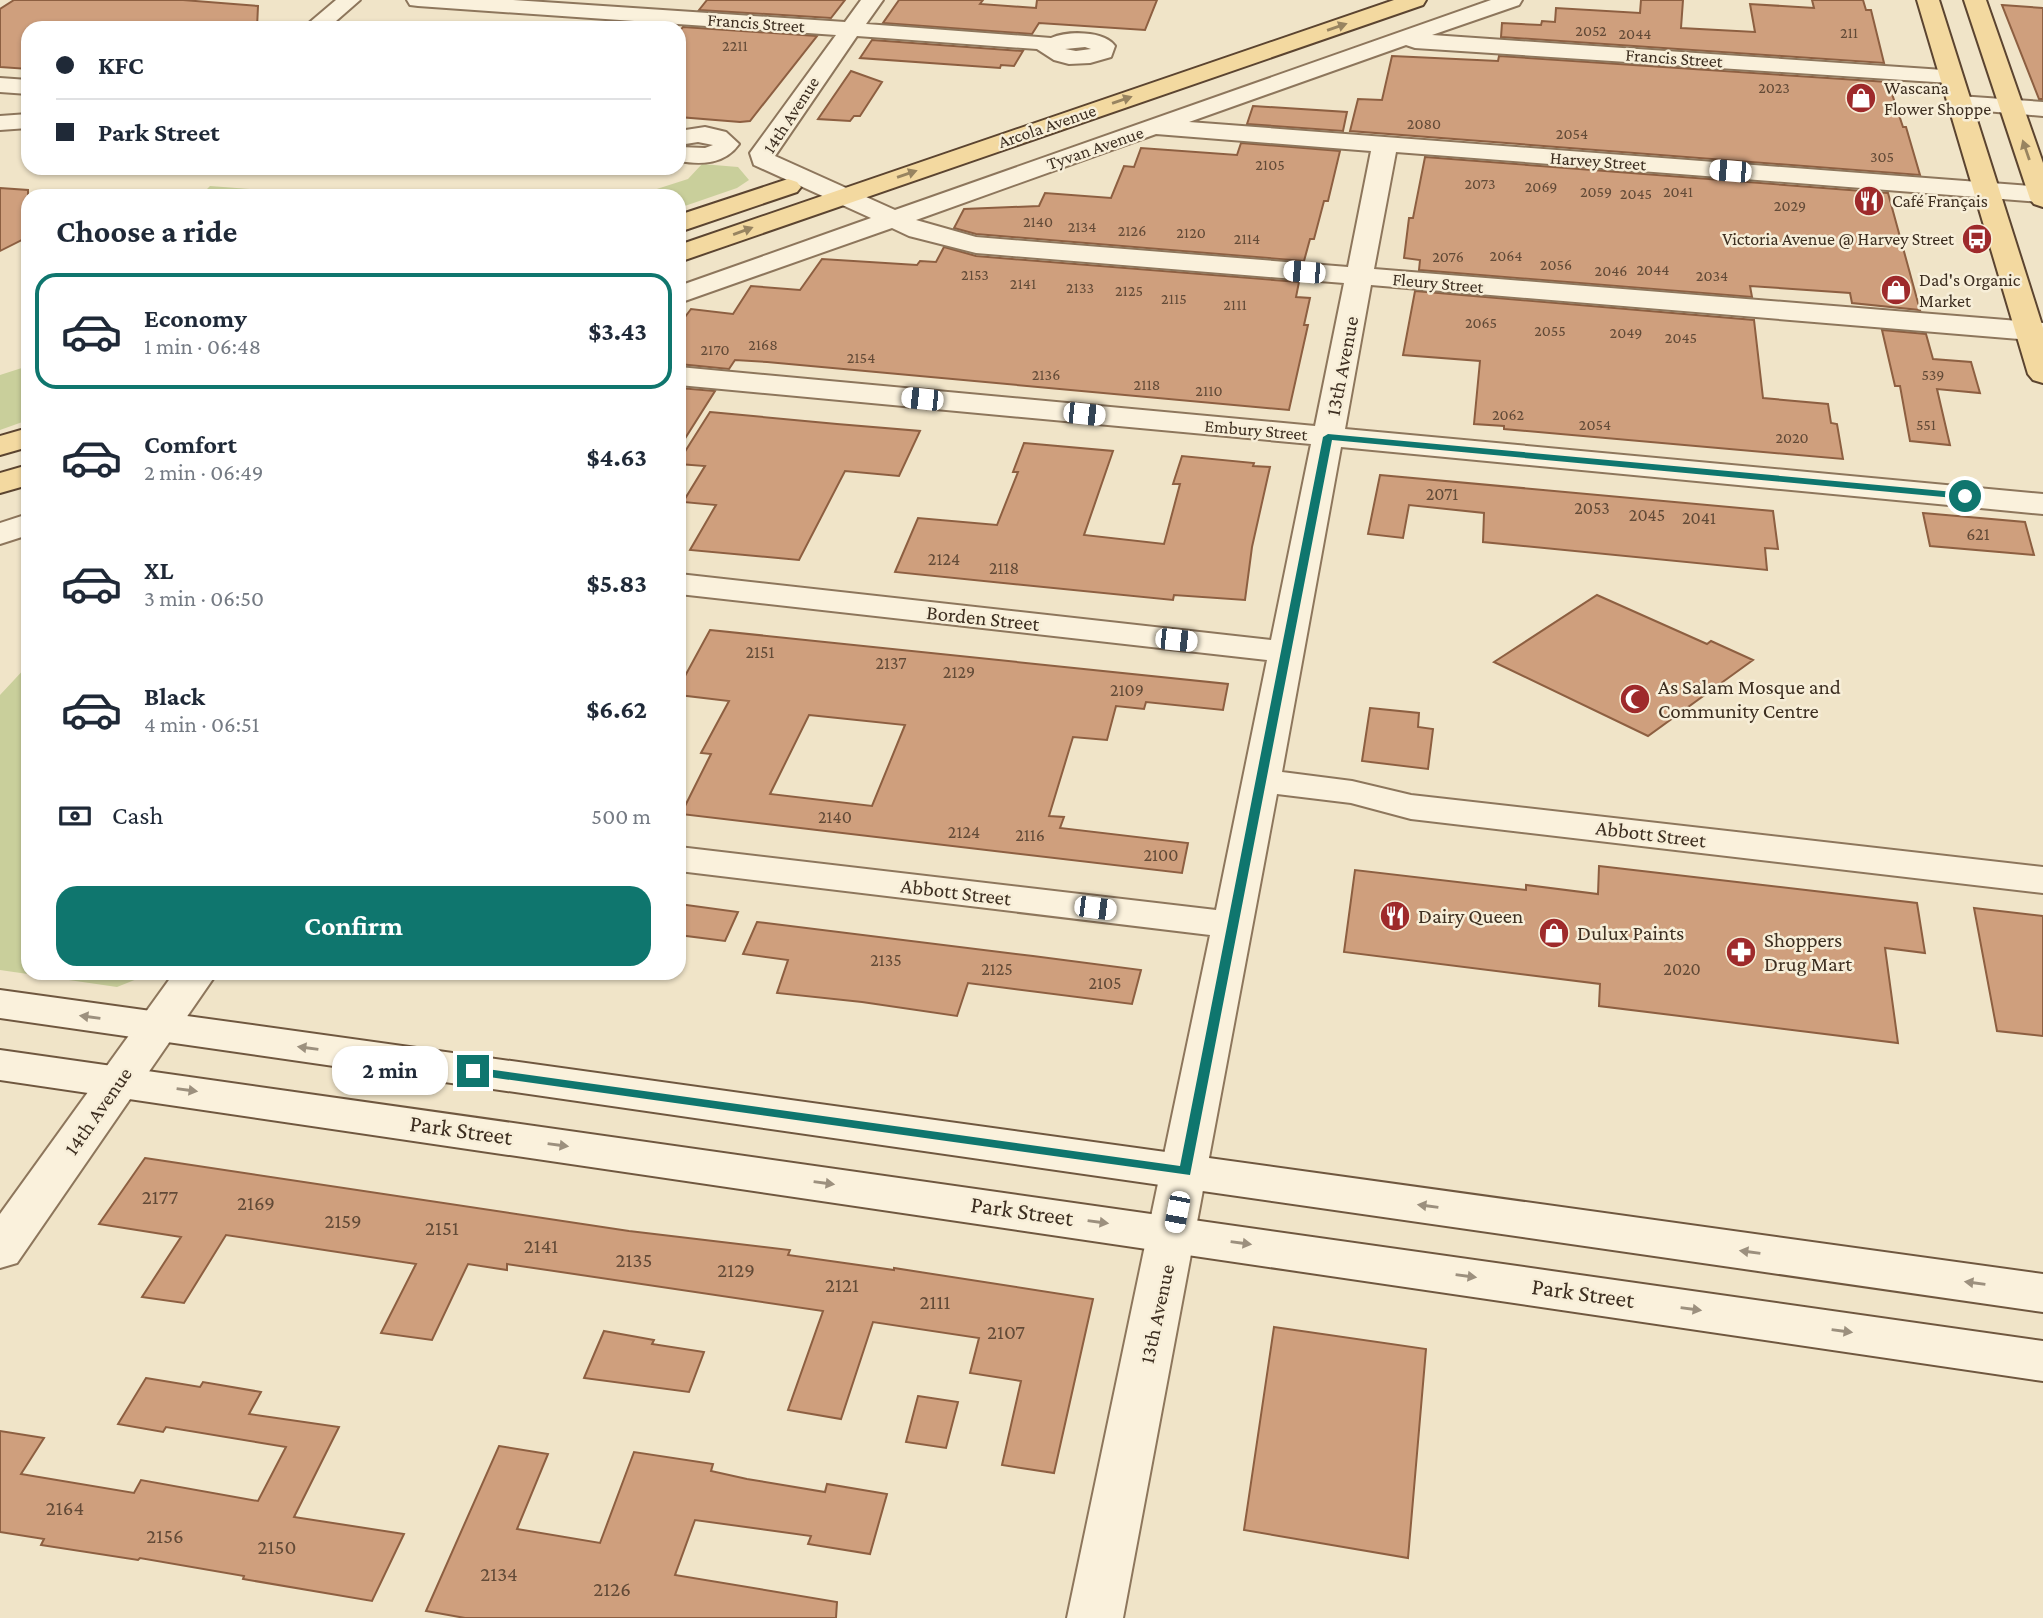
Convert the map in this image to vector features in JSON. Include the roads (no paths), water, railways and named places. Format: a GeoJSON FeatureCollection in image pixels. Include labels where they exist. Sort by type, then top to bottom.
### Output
{"type":"FeatureCollection","features":[{"type":"Feature","properties":{"kind":"main road"},"geometry":{"type":"LineString","coordinates":[[1179,58],[1355,0]]}},
{"type":"Feature","properties":{"kind":"main road","name":"Arcola Avenue"},"geometry":{"type":"LineString","coordinates":[[686,252],[1415,0]]}},
{"type":"Feature","properties":{"kind":"main road"},"geometry":{"type":"LineString","coordinates":[[1927,0],[2036,331],[2043,374]]}},
{"type":"Feature","properties":{"kind":"main road"},"geometry":{"type":"LineString","coordinates":[[1975,0],[2042,197]]}},
{"type":"Feature","properties":{"kind":"main road"},"geometry":{"type":"LineString","coordinates":[[686,222],[848,168]]}},
{"type":"Feature","properties":{"kind":"main road"},"geometry":{"type":"LineString","coordinates":[[0,446],[21,439]]}},
{"type":"Feature","properties":{"kind":"main road"},"geometry":{"type":"LineString","coordinates":[[0,484],[21,476]]}},
{"type":"Feature","properties":{"kind":"street"},"geometry":{"type":"LineString","coordinates":[[323,21],[349,0]]}},
{"type":"Feature","properties":{"kind":"street","name":"Francis Street"},"geometry":{"type":"LineString","coordinates":[[418,0],[1052,45]]}},
{"type":"Feature","properties":{"kind":"street","name":"14th Avenue"},"geometry":{"type":"LineString","coordinates":[[842,196],[763,160],[762,153],[872,0]]}},
{"type":"Feature","properties":{"kind":"street","name":"Tyvan Avenue"},"geometry":{"type":"LineString","coordinates":[[686,293],[1511,0]]}},
{"type":"Feature","properties":{"kind":"street","name":"Francis Street"},"geometry":{"type":"LineString","coordinates":[[1399,40],[1950,76]]}},
{"type":"Feature","properties":{"kind":"street"},"geometry":{"type":"LineString","coordinates":[[0,85],[21,86]]}},
{"type":"Feature","properties":{"kind":"street"},"geometry":{"type":"LineString","coordinates":[[1959,103],[2043,109]]}},
{"type":"Feature","properties":{"kind":"street"},"geometry":{"type":"LineString","coordinates":[[0,123],[21,122]]}},
{"type":"Feature","properties":{"kind":"street","name":"Harvey Street"},"geometry":{"type":"LineString","coordinates":[[1156,127],[2042,197]]}},
{"type":"Feature","properties":{"kind":"street"},"geometry":{"type":"LineString","coordinates":[[686,137],[706,135],[721,138],[727,144],[722,151],[705,155],[686,154]]}},
{"type":"Feature","properties":{"kind":"street","name":"13th Avenue"},"geometry":{"type":"LineString","coordinates":[[1095,1618],[1173,1233],[1385,144]]}},
{"type":"Feature","properties":{"kind":"street","name":"Fleury Street"},"geometry":{"type":"LineString","coordinates":[[842,196],[941,238],[976,245],[2036,331]]}},
{"type":"Feature","properties":{"kind":"street","name":"Embury Street"},"geometry":{"type":"LineString","coordinates":[[686,377],[2043,504]]}},
{"type":"Feature","properties":{"kind":"street"},"geometry":{"type":"LineString","coordinates":[[0,534],[21,526]]}},
{"type":"Feature","properties":{"kind":"street","name":"Borden Street"},"geometry":{"type":"LineString","coordinates":[[686,585],[1286,652]]}},
{"type":"Feature","properties":{"kind":"street","name":"Abbott Street"},"geometry":{"type":"LineString","coordinates":[[1261,781],[1352,792],[1411,807],[2043,880]]}},
{"type":"Feature","properties":{"kind":"street","name":"Abbott Street"},"geometry":{"type":"LineString","coordinates":[[686,860],[1233,925]]}},
{"type":"Feature","properties":{"kind":"street","name":"14th Avenue"},"geometry":{"type":"LineString","coordinates":[[0,1250],[191,980]]}},
{"type":"Feature","properties":{"kind":"street"},"geometry":{"type":"LineString","coordinates":[[0,1004],[2043,1293]]}},
{"type":"Feature","properties":{"kind":"street","name":"Park Street"},"geometry":{"type":"LineString","coordinates":[[0,1065],[120,1080],[2043,1360]]}},
{"type":"Feature","properties":{"kind":"place","name":"Wascana Flower Shoppe"},"geometry":{"type":"Point","coordinates":[1861,98]}},
{"type":"Feature","properties":{"kind":"place","name":"Café Français"},"geometry":{"type":"Point","coordinates":[1869,201]}},
{"type":"Feature","properties":{"kind":"place","name":"Victoria Avenue @ Harvey Street"},"geometry":{"type":"Point","coordinates":[1977,239]}},
{"type":"Feature","properties":{"kind":"place","name":"Dad's Organic Market"},"geometry":{"type":"Point","coordinates":[1896,290]}},
{"type":"Feature","properties":{"kind":"place","name":"As Salam Mosque and Community Centre"},"geometry":{"type":"Point","coordinates":[1635,699]}},
{"type":"Feature","properties":{"kind":"place","name":"Dairy Queen"},"geometry":{"type":"Point","coordinates":[1395,916]}},
{"type":"Feature","properties":{"kind":"place","name":"Dulux Paints"},"geometry":{"type":"Point","coordinates":[1554,933]}},
{"type":"Feature","properties":{"kind":"place","name":"Shoppers Drug Mart"},"geometry":{"type":"Point","coordinates":[1741,952]}}]}
